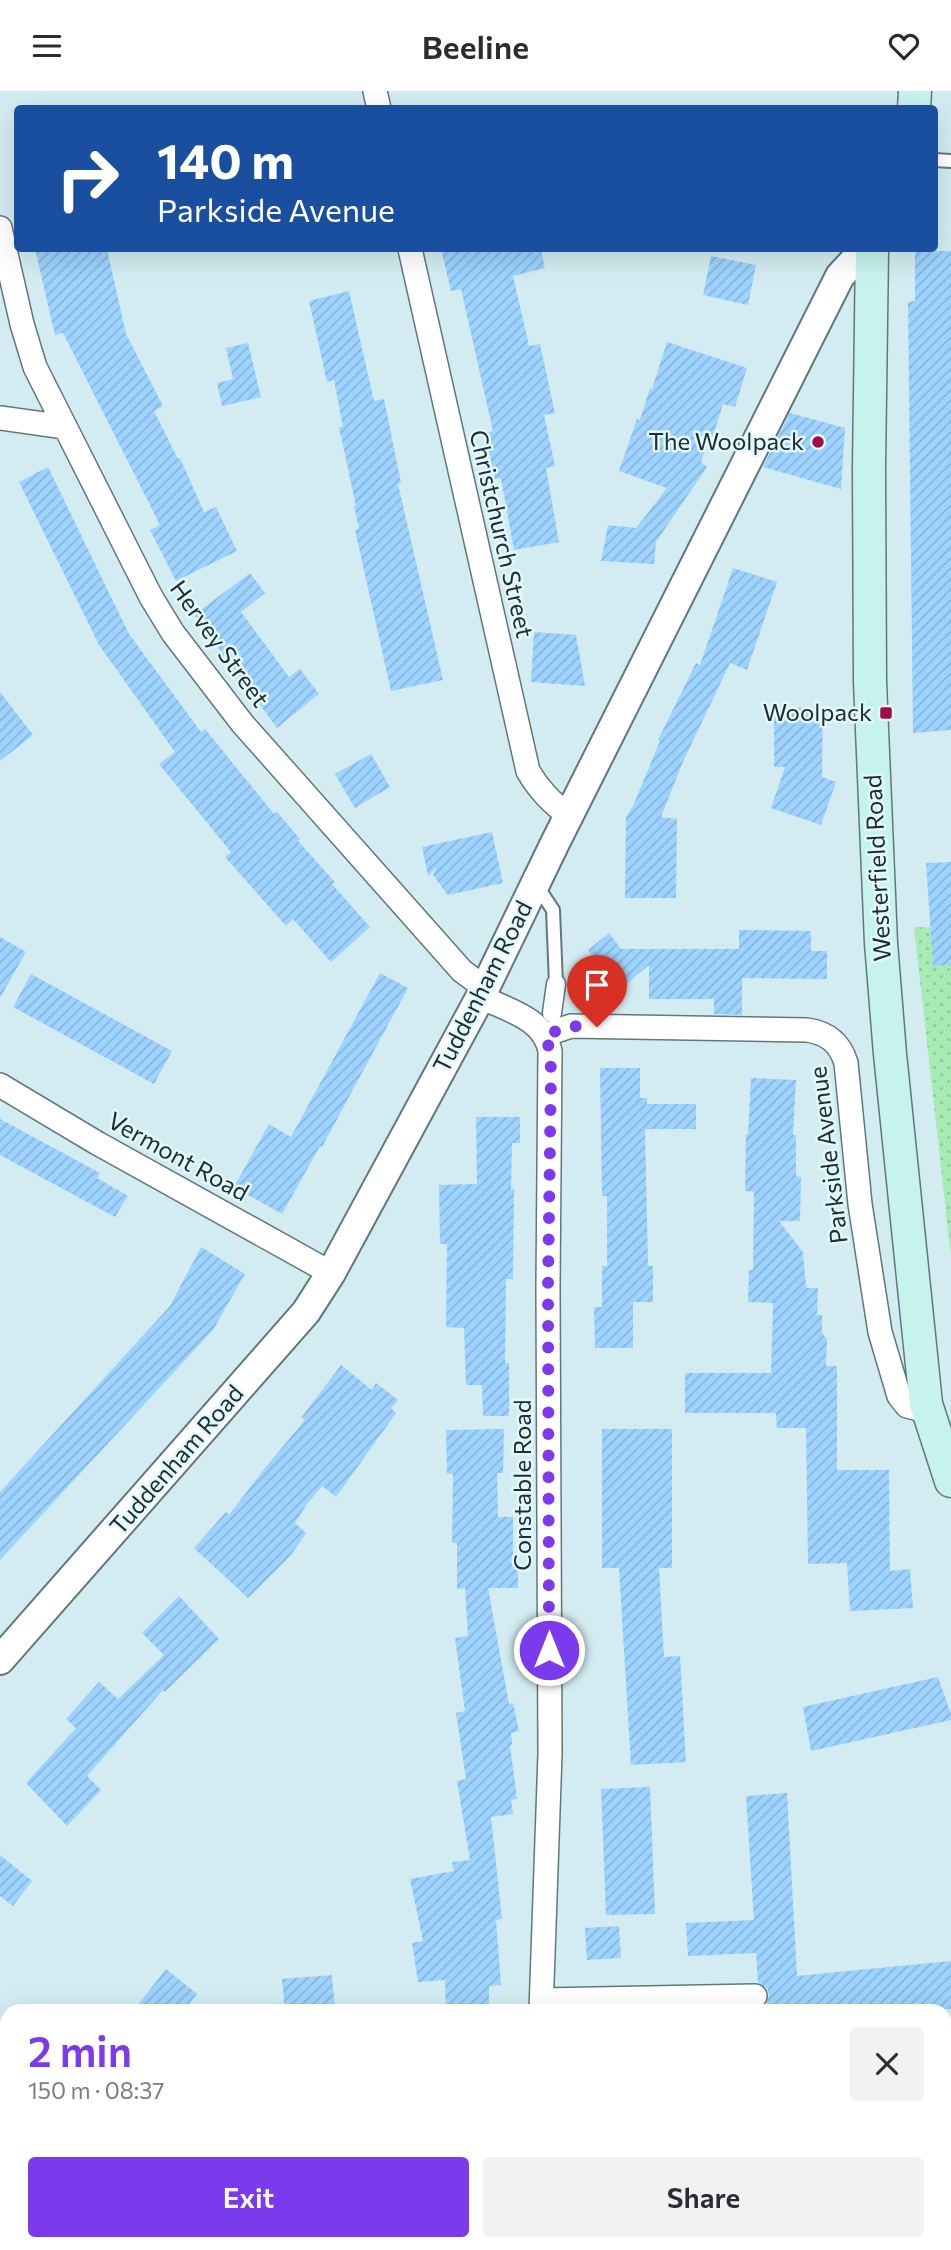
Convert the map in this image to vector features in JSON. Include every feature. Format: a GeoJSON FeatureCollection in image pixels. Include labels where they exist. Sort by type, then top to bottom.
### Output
{"type":"FeatureCollection","features":[{"type":"Feature","properties":{"kind":"main road","name":"Westerfield Road"},"geometry":{"type":"LineString","coordinates":[[872,253],[870,683],[881,943],[926,1403],[951,1481]]}},
{"type":"Feature","properties":{"kind":"street","name":"Hervey Street"},"geometry":{"type":"LineString","coordinates":[[0,228],[22,324],[35,367],[162,616],[242,723],[483,992]]}},
{"type":"Feature","properties":{"kind":"street","name":"Christchurch Street"},"geometry":{"type":"LineString","coordinates":[[411,252],[528,771],[544,795],[569,816]]}},
{"type":"Feature","properties":{"kind":"street","name":"Tuddenham Road"},"geometry":{"type":"LineString","coordinates":[[0,1660],[306,1312],[331,1273],[483,992],[840,276],[853,263],[872,253]]}},
{"type":"Feature","properties":{"kind":"street"},"geometry":{"type":"LineString","coordinates":[[0,418],[65,427]]}},
{"type":"Feature","properties":{"kind":"street"},"geometry":{"type":"LineString","coordinates":[[483,992],[536,1024],[549,1024],[556,983]]}},
{"type":"Feature","properties":{"kind":"street","name":"Parkside Avenue"},"geometry":{"type":"LineString","coordinates":[[549,1024],[807,1030],[822,1033],[834,1040],[842,1050],[846,1063],[860,1204],[880,1332],[899,1396],[907,1406],[915,1408],[926,1403]]}},
{"type":"Feature","properties":{"kind":"street","name":"Constable Road"},"geometry":{"type":"LineString","coordinates":[[541,2004],[550,1754],[549,1024]]}},
{"type":"Feature","properties":{"kind":"street","name":"Vermont Road"},"geometry":{"type":"LineString","coordinates":[[0,1085],[97,1143],[331,1273]]}},
{"type":"Feature","properties":{"kind":"street"},"geometry":{"type":"LineString","coordinates":[[565,2004],[755,1996]]}},
{"type":"Feature","properties":{"kind":"lane"},"geometry":{"type":"LineString","coordinates":[[533,890],[543,895],[553,910],[556,983]]}},
{"type":"Feature","properties":{"kind":"green space"},"geometry":{"type":"Polygon","coordinates":[[[914,927],[951,928],[951,1256],[914,927]]]}},
{"type":"Feature","properties":{"kind":"building"},"geometry":{"type":"Polygon","coordinates":[[[951,251],[951,730],[913,733],[908,302],[915,301],[915,252],[951,251]]]}},
{"type":"Feature","properties":{"kind":"building"},"geometry":{"type":"Polygon","coordinates":[[[36,252],[108,252],[126,334],[163,406],[154,411],[178,459],[180,458],[204,512],[216,507],[237,551],[176,581],[150,530],[160,525],[63,333],[55,335],[36,252]]]}},
{"type":"Feature","properties":{"kind":"building"},"geometry":{"type":"Polygon","coordinates":[[[442,252],[542,252],[545,268],[513,276],[529,346],[540,344],[555,413],[544,415],[555,466],[546,468],[559,542],[514,550],[501,478],[495,479],[485,433],[493,431],[461,289],[451,291],[442,252]]]}},
{"type":"Feature","properties":{"kind":"building"},"geometry":{"type":"Polygon","coordinates":[[[711,256],[756,265],[748,305],[703,295],[711,256]]]}},
{"type":"Feature","properties":{"kind":"building"},"geometry":{"type":"Polygon","coordinates":[[[349,291],[374,401],[384,399],[401,483],[398,484],[443,680],[391,691],[355,530],[359,529],[356,506],[339,427],[343,427],[334,380],[327,382],[309,301],[349,291]]]}},
{"type":"Feature","properties":{"kind":"building"},"geometry":{"type":"Polygon","coordinates":[[[667,342],[747,368],[735,407],[723,404],[713,436],[710,435],[701,462],[707,467],[656,542],[654,564],[601,561],[608,525],[636,528],[667,488],[619,471],[637,419],[640,420],[650,388],[652,389],[667,342]]]}},
{"type":"Feature","properties":{"kind":"building"},"geometry":{"type":"Polygon","coordinates":[[[248,343],[261,397],[222,406],[217,383],[233,379],[226,348],[248,343]]]}},
{"type":"Feature","properties":{"kind":"building"},"geometry":{"type":"Polygon","coordinates":[[[790,413],[845,428],[841,489],[763,467],[790,413]]]}},
{"type":"Feature","properties":{"kind":"building"},"geometry":{"type":"Polygon","coordinates":[[[48,467],[129,634],[201,732],[205,729],[274,814],[277,812],[300,839],[298,841],[335,882],[332,884],[370,927],[331,962],[293,919],[286,926],[225,857],[231,852],[159,764],[175,752],[99,645],[19,482],[48,467]]]}},
{"type":"Feature","properties":{"kind":"building"},"geometry":{"type":"Polygon","coordinates":[[[733,568],[777,582],[747,670],[730,663],[682,764],[661,817],[677,819],[676,898],[625,898],[626,817],[633,806],[660,741],[658,740],[696,663],[700,665],[733,568]]]}},
{"type":"Feature","properties":{"kind":"building"},"geometry":{"type":"Polygon","coordinates":[[[250,573],[265,593],[241,612],[289,677],[300,669],[319,694],[277,728],[194,615],[250,573]]]}},
{"type":"Feature","properties":{"kind":"building"},"geometry":{"type":"Polygon","coordinates":[[[534,632],[576,635],[585,686],[531,682],[534,632]]]}},
{"type":"Feature","properties":{"kind":"building"},"geometry":{"type":"Polygon","coordinates":[[[0,692],[33,735],[0,761],[0,692]]]}},
{"type":"Feature","properties":{"kind":"building"},"geometry":{"type":"Polygon","coordinates":[[[774,708],[823,708],[822,777],[836,782],[821,825],[771,808],[785,767],[774,767],[774,708]]]}},
{"type":"Feature","properties":{"kind":"building"},"geometry":{"type":"Polygon","coordinates":[[[371,754],[390,787],[355,808],[335,774],[371,754]]]}},
{"type":"Feature","properties":{"kind":"building"},"geometry":{"type":"Polygon","coordinates":[[[492,832],[503,883],[448,895],[433,875],[437,867],[428,876],[422,847],[492,832]]]}},
{"type":"Feature","properties":{"kind":"building"},"geometry":{"type":"Polygon","coordinates":[[[951,862],[951,965],[933,966],[926,863],[951,862]]]}},
{"type":"Feature","properties":{"kind":"building"},"geometry":{"type":"Polygon","coordinates":[[[739,930],[811,931],[811,951],[827,951],[827,979],[742,978],[742,1015],[714,1014],[714,999],[649,999],[649,965],[605,1002],[589,983],[604,971],[588,950],[609,933],[621,949],[739,949],[739,930]]]}},
{"type":"Feature","properties":{"kind":"building"},"geometry":{"type":"Polygon","coordinates":[[[0,937],[26,952],[0,998],[0,937]]]}},
{"type":"Feature","properties":{"kind":"building"},"geometry":{"type":"Polygon","coordinates":[[[380,973],[408,988],[322,1147],[320,1146],[282,1214],[234,1187],[269,1124],[291,1137],[380,973]]]}},
{"type":"Feature","properties":{"kind":"building"},"geometry":{"type":"Polygon","coordinates":[[[31,974],[172,1051],[154,1084],[13,1007],[31,974]]]}},
{"type":"Feature","properties":{"kind":"building"},"geometry":{"type":"Polygon","coordinates":[[[600,1068],[640,1068],[640,1098],[647,1098],[647,1104],[696,1104],[696,1129],[645,1129],[648,1266],[653,1266],[653,1302],[633,1302],[633,1348],[595,1348],[594,1307],[602,1307],[602,1266],[607,1266],[607,1196],[602,1196],[600,1068]]]}},
{"type":"Feature","properties":{"kind":"building"},"geometry":{"type":"Polygon","coordinates":[[[751,1078],[796,1080],[793,1135],[796,1135],[796,1176],[801,1177],[800,1221],[779,1221],[803,1252],[806,1288],[818,1288],[817,1315],[822,1315],[822,1333],[827,1339],[826,1366],[837,1366],[837,1470],[889,1470],[890,1571],[910,1569],[913,1608],[850,1611],[847,1563],[808,1564],[806,1428],[777,1428],[776,1413],[685,1413],[685,1373],[771,1373],[773,1303],[748,1302],[749,1270],[753,1270],[754,1192],[745,1191],[751,1078]]]}},
{"type":"Feature","properties":{"kind":"building"},"geometry":{"type":"Polygon","coordinates":[[[476,1117],[520,1117],[520,1143],[512,1143],[513,1279],[506,1279],[505,1363],[509,1363],[509,1416],[483,1416],[482,1385],[466,1385],[464,1328],[446,1327],[447,1244],[440,1244],[439,1185],[477,1184],[476,1117]]]}},
{"type":"Feature","properties":{"kind":"building"},"geometry":{"type":"Polygon","coordinates":[[[0,1119],[100,1173],[97,1178],[128,1196],[115,1217],[0,1155],[0,1119]]]}},
{"type":"Feature","properties":{"kind":"building"},"geometry":{"type":"Polygon","coordinates":[[[201,1247],[245,1274],[213,1330],[0,1560],[0,1492],[170,1306],[201,1247]]]}},
{"type":"Feature","properties":{"kind":"building"},"geometry":{"type":"Polygon","coordinates":[[[341,1365],[372,1390],[376,1383],[398,1400],[391,1408],[396,1413],[336,1497],[322,1486],[307,1504],[295,1523],[306,1533],[291,1555],[248,1598],[194,1548],[226,1512],[229,1515],[305,1420],[301,1418],[341,1365]]]}},
{"type":"Feature","properties":{"kind":"building"},"geometry":{"type":"Polygon","coordinates":[[[504,1429],[503,1473],[497,1473],[498,1517],[513,1517],[513,1562],[518,1562],[518,1588],[488,1588],[509,1704],[513,1703],[519,1731],[511,1733],[510,1745],[517,1799],[511,1800],[513,1814],[491,1817],[502,1919],[496,1920],[501,1985],[489,1986],[489,2004],[446,2004],[445,1980],[418,1982],[412,1943],[423,1941],[410,1879],[454,1871],[452,1862],[470,1860],[457,1781],[466,1779],[456,1713],[465,1711],[455,1638],[468,1636],[465,1588],[457,1589],[457,1543],[452,1543],[453,1474],[447,1474],[446,1430],[504,1429]]]}},
{"type":"Feature","properties":{"kind":"building"},"geometry":{"type":"Polygon","coordinates":[[[602,1429],[672,1429],[672,1568],[659,1568],[664,1657],[680,1656],[686,1762],[631,1765],[619,1568],[602,1568],[602,1429]]]}},
{"type":"Feature","properties":{"kind":"building"},"geometry":{"type":"Polygon","coordinates":[[[179,1596],[219,1639],[165,1692],[163,1690],[87,1776],[101,1790],[67,1826],[26,1783],[76,1728],[66,1719],[99,1682],[118,1699],[164,1655],[142,1633],[179,1596]]]}},
{"type":"Feature","properties":{"kind":"building"},"geometry":{"type":"Polygon","coordinates":[[[938,1677],[951,1720],[811,1751],[803,1707],[938,1677]]]}},
{"type":"Feature","properties":{"kind":"building"},"geometry":{"type":"Polygon","coordinates":[[[650,1787],[655,1914],[606,1915],[601,1789],[650,1787]]]}},
{"type":"Feature","properties":{"kind":"building"},"geometry":{"type":"Polygon","coordinates":[[[787,1793],[797,1976],[951,1961],[951,2004],[766,2004],[769,1995],[767,1988],[758,1983],[756,1953],[688,1956],[686,1923],[754,1920],[746,1796],[787,1793]]]}},
{"type":"Feature","properties":{"kind":"building"},"geometry":{"type":"Polygon","coordinates":[[[0,1855],[32,1881],[13,1906],[0,1896],[0,1855]]]}},
{"type":"Feature","properties":{"kind":"building"},"geometry":{"type":"Polygon","coordinates":[[[619,1926],[621,1958],[587,1960],[585,1928],[619,1926]]]}},
{"type":"Feature","properties":{"kind":"building"},"geometry":{"type":"Polygon","coordinates":[[[166,1969],[197,1994],[189,2004],[138,2004],[166,1969]]]}},
{"type":"Feature","properties":{"kind":"building"},"geometry":{"type":"Polygon","coordinates":[[[332,1975],[334,2004],[284,2004],[282,1979],[332,1975]]]}},
{"type":"Feature","properties":{"kind":"place","name":"The Woolpack"},"geometry":{"type":"Point","coordinates":[818,442]}},
{"type":"Feature","properties":{"kind":"place","name":"Woolpack"},"geometry":{"type":"Point","coordinates":[886,713]}},
{"type":"Feature","properties":{"kind":"route"},"geometry":{"type":"LineString","coordinates":[[549,1650],[548,1287],[551,1072],[550,1051],[545,1035],[571,1026],[597,1027]]}}]}
